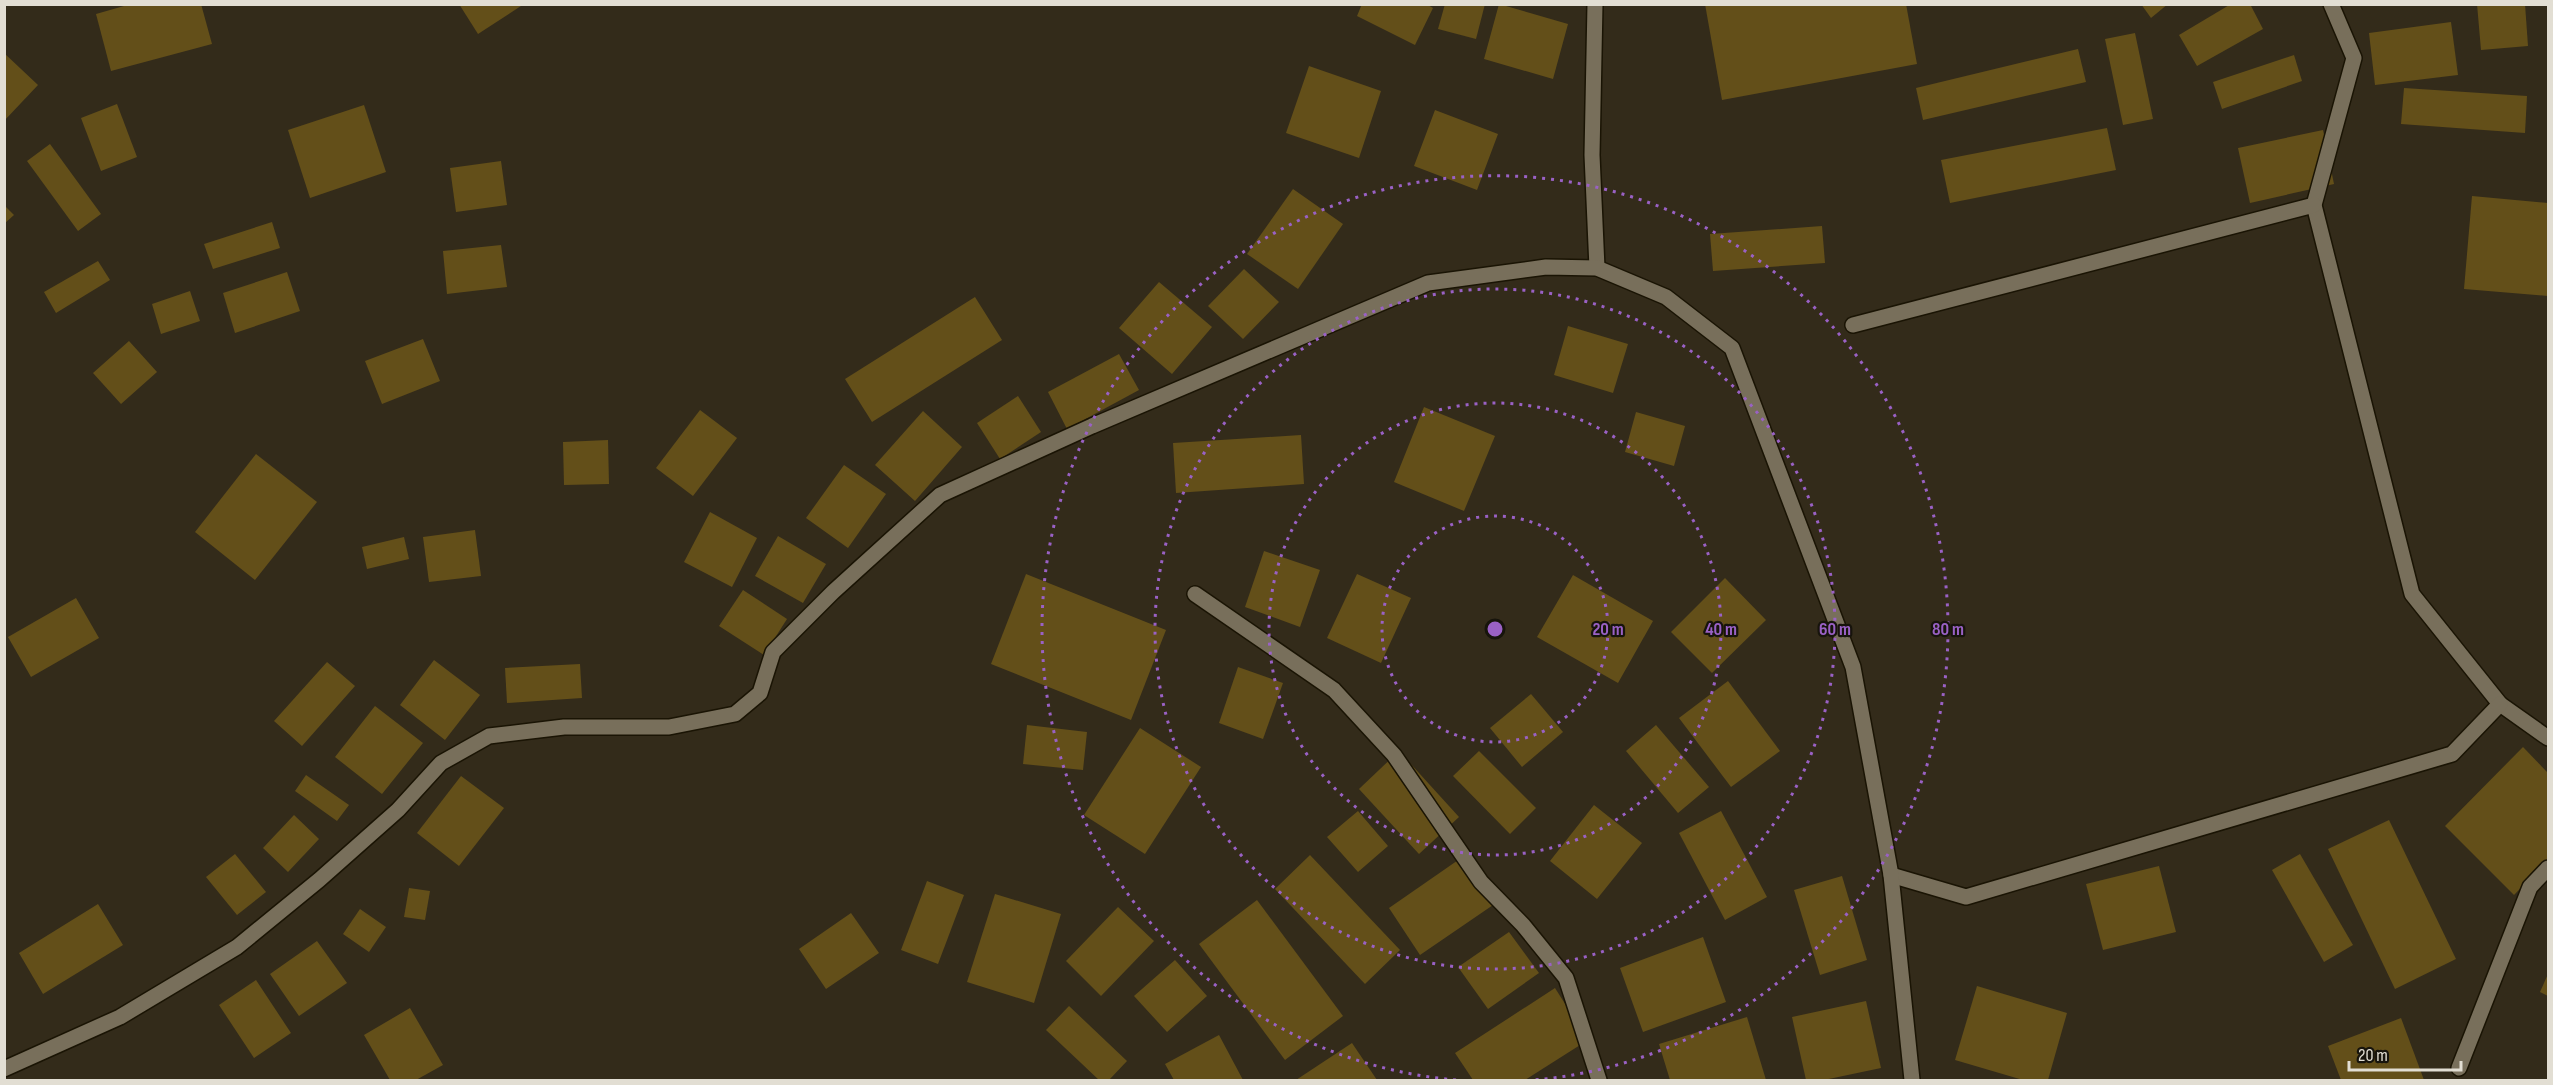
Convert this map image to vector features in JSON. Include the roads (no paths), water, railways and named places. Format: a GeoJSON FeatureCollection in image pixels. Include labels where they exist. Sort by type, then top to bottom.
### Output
{"type":"FeatureCollection","features":[{"type":"Feature","properties":{"kind":"street"},"geometry":{"type":"LineString","coordinates":[[1595,4],[1592,155],[1598,268]]}},
{"type":"Feature","properties":{"kind":"street"},"geometry":{"type":"LineString","coordinates":[[2331,4],[2354,58],[2314,205],[2412,594],[2500,704],[2548,738]]}},
{"type":"Feature","properties":{"kind":"street"},"geometry":{"type":"LineString","coordinates":[[1853,325],[2314,205]]}},
{"type":"Feature","properties":{"kind":"street"},"geometry":{"type":"LineString","coordinates":[[4,1069],[120,1017],[237,947],[390,818],[441,763],[489,736],[564,727],[669,727],[735,714],[760,693],[773,652],[832,592],[940,495],[1103,421],[1428,283],[1546,267],[1598,268],[1666,297],[1732,348],[1853,667],[1892,875],[1912,1080]]}},
{"type":"Feature","properties":{"kind":"street"},"geometry":{"type":"LineString","coordinates":[[1195,594],[1334,690],[1394,755],[1481,882],[1523,925],[1566,978],[1599,1080]]}},
{"type":"Feature","properties":{"kind":"street"},"geometry":{"type":"LineString","coordinates":[[1892,875],[1966,897],[2452,754],[2500,704]]}},
{"type":"Feature","properties":{"kind":"street"},"geometry":{"type":"LineString","coordinates":[[2459,1068],[2530,888],[2548,868]]}}]}
